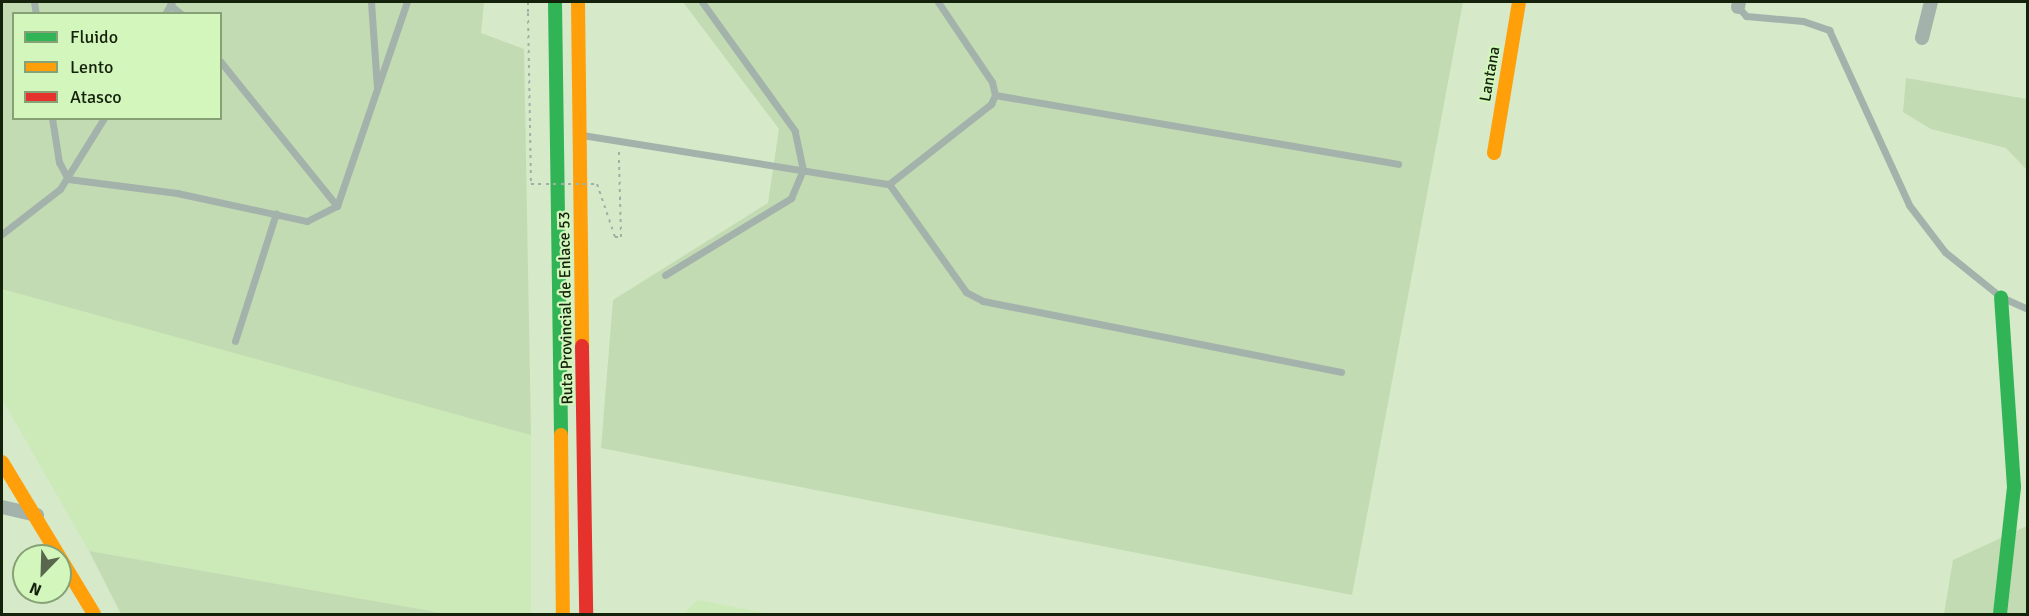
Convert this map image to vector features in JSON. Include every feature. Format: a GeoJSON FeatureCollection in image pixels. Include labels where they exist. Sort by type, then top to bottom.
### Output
{"type":"FeatureCollection","features":[{"type":"Feature","properties":{"kind":"main road","name":"Ruta Provincial de Enlace 53"},"geometry":{"type":"LineString","coordinates":[[555,2],[563,615]]}},
{"type":"Feature","properties":{"kind":"main road","name":"Ruta Provincial de Enlace 53"},"geometry":{"type":"LineString","coordinates":[[578,2],[586,615]]}},
{"type":"Feature","properties":{"kind":"main road","name":"Lantana"},"geometry":{"type":"LineString","coordinates":[[1494,153],[1519,2]]}},
{"type":"Feature","properties":{"kind":"main road"},"geometry":{"type":"LineString","coordinates":[[2000,615],[2014,487],[2001,297]]}},
{"type":"Feature","properties":{"kind":"main road"},"geometry":{"type":"LineString","coordinates":[[2,462],[38,516],[94,615]]}},
{"type":"Feature","properties":{"kind":"street"},"geometry":{"type":"LineString","coordinates":[[1922,38],[1930,2]]}},
{"type":"Feature","properties":{"kind":"street"},"geometry":{"type":"LineString","coordinates":[[2,507],[38,516]]}},
{"type":"Feature","properties":{"kind":"lane"},"geometry":{"type":"LineString","coordinates":[[371,2],[377,94]]}},
{"type":"Feature","properties":{"kind":"lane"},"geometry":{"type":"LineString","coordinates":[[68,179],[307,220],[337,206],[407,2]]}},
{"type":"Feature","properties":{"kind":"lane"},"geometry":{"type":"LineString","coordinates":[[665,275],[791,198],[803,170],[795,131],[702,2]]}},
{"type":"Feature","properties":{"kind":"lane"},"geometry":{"type":"LineString","coordinates":[[889,184],[991,104],[995,95],[992,82],[938,2]]}},
{"type":"Feature","properties":{"kind":"lane"},"geometry":{"type":"LineString","coordinates":[[1739,4],[1746,16],[1803,21],[1829,30],[1910,205],[1946,252],[2001,297],[2028,309]]}},
{"type":"Feature","properties":{"kind":"lane"},"geometry":{"type":"LineString","coordinates":[[222,63],[337,206]]}},
{"type":"Feature","properties":{"kind":"lane"},"geometry":{"type":"LineString","coordinates":[[995,95],[1398,164]]}},
{"type":"Feature","properties":{"kind":"lane"},"geometry":{"type":"LineString","coordinates":[[52,120],[59,162],[68,179]]}},
{"type":"Feature","properties":{"kind":"lane"},"geometry":{"type":"LineString","coordinates":[[2,234],[68,179],[103,120]]}},
{"type":"Feature","properties":{"kind":"lane"},"geometry":{"type":"LineString","coordinates":[[580,135],[889,184],[966,292],[983,302],[1341,372]]}},
{"type":"Feature","properties":{"kind":"lane"},"geometry":{"type":"LineString","coordinates":[[235,341],[276,213]]}},
{"type":"Feature","properties":{"kind":"path"},"geometry":{"type":"LineString","coordinates":[[528,2],[531,184],[597,184],[615,237],[621,237],[619,163]]}},
{"type":"Feature","properties":{"kind":"shaded area"},"geometry":{"type":"Polygon","coordinates":[[[2,2],[484,2],[481,33],[524,49],[531,435],[2,289],[2,2]]]}},
{"type":"Feature","properties":{"kind":"shaded area"},"geometry":{"type":"Polygon","coordinates":[[[683,2],[1463,2],[1352,595],[601,448],[613,300],[768,203],[779,129],[683,2]]]}},
{"type":"Feature","properties":{"kind":"shaded area"},"geometry":{"type":"Polygon","coordinates":[[[1906,78],[2027,99],[2027,170],[2006,148],[1931,129],[1903,112],[1906,78]]]}},
{"type":"Feature","properties":{"kind":"shaded area"},"geometry":{"type":"Polygon","coordinates":[[[2,280],[531,435],[531,614],[448,614],[89,551],[2,399],[2,280]]]}},
{"type":"Feature","properties":{"kind":"shaded area"},"geometry":{"type":"Polygon","coordinates":[[[2027,526],[2027,614],[1944,614],[1953,560],[2027,526]]]}},
{"type":"Feature","properties":{"kind":"shaded area"},"geometry":{"type":"Polygon","coordinates":[[[89,551],[448,614],[121,614],[89,551]]]}},
{"type":"Feature","properties":{"kind":"shaded area"},"geometry":{"type":"Polygon","coordinates":[[[698,600],[771,614],[683,614],[698,600]]]}},
{"type":"Feature","properties":{"kind":"traffic: fast"},"geometry":{"type":"LineString","coordinates":[[555,2],[561,435]]}},
{"type":"Feature","properties":{"kind":"traffic: fast"},"geometry":{"type":"LineString","coordinates":[[2000,614],[2014,487],[2001,297]]}},
{"type":"Feature","properties":{"kind":"traffic: slow"},"geometry":{"type":"LineString","coordinates":[[578,2],[582,346]]}},
{"type":"Feature","properties":{"kind":"traffic: slow"},"geometry":{"type":"LineString","coordinates":[[1494,153],[1519,2]]}},
{"type":"Feature","properties":{"kind":"traffic: slow"},"geometry":{"type":"LineString","coordinates":[[561,435],[563,614]]}},
{"type":"Feature","properties":{"kind":"traffic: slow"},"geometry":{"type":"LineString","coordinates":[[2,462],[94,614]]}},
{"type":"Feature","properties":{"kind":"traffic: jam"},"geometry":{"type":"LineString","coordinates":[[582,346],[586,614]]}}]}
